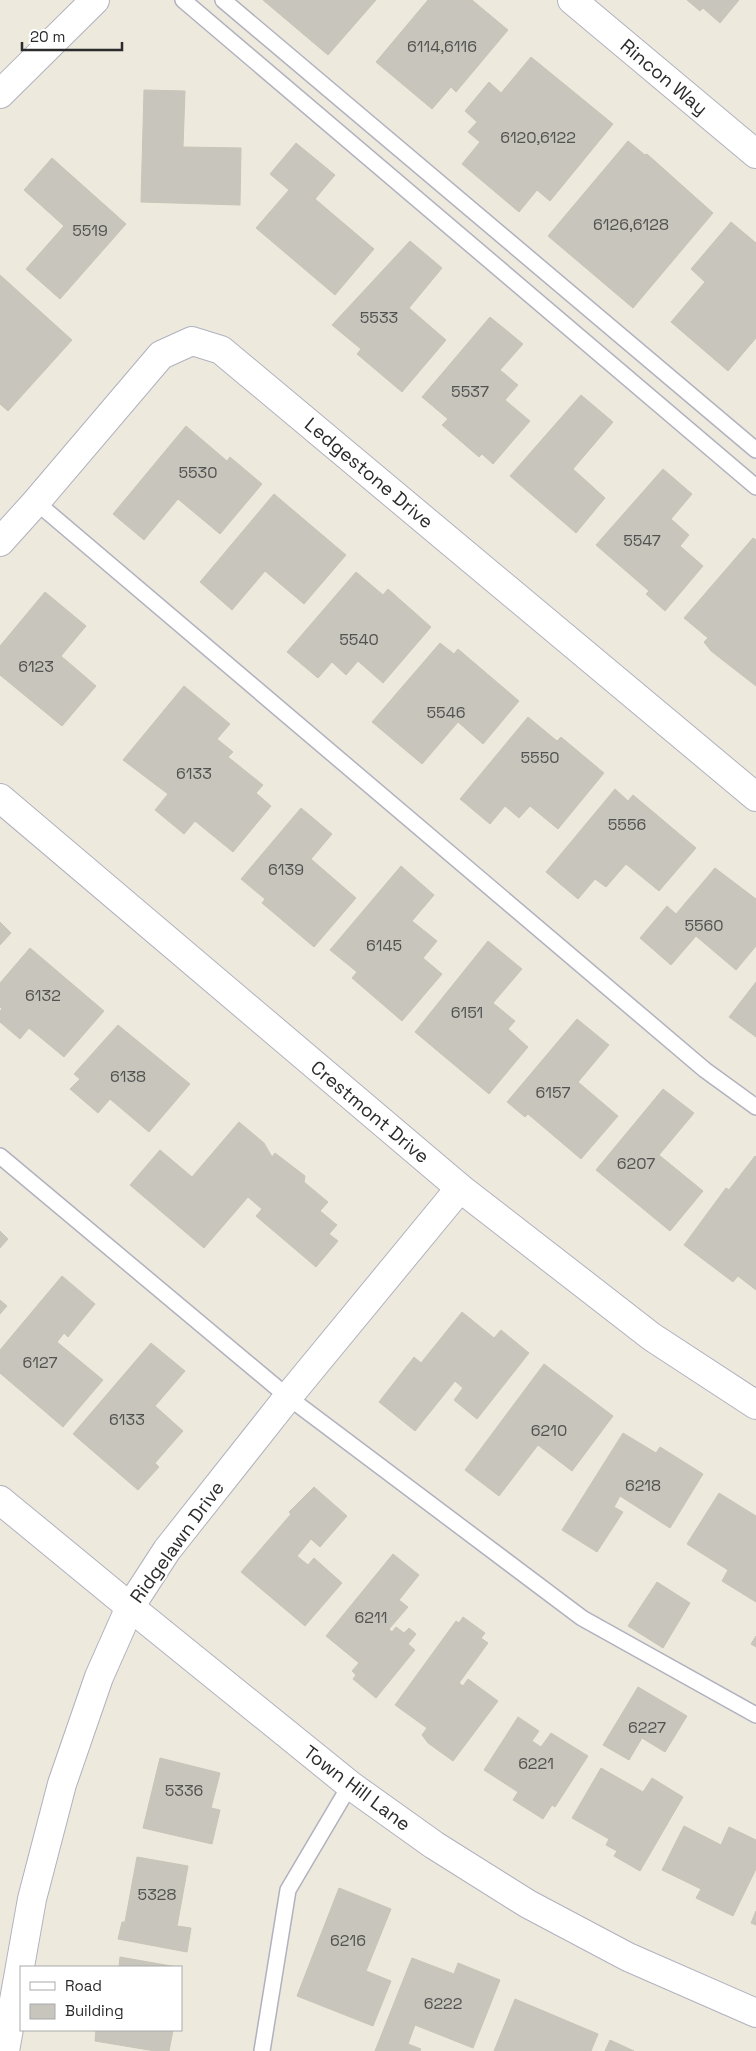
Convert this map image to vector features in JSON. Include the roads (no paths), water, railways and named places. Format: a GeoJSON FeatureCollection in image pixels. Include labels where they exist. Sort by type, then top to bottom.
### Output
{"type":"FeatureCollection","features":[{"type":"Feature","properties":{"kind":"street"},"geometry":{"type":"LineString","coordinates":[[0,94],[95,0]]}},
{"type":"Feature","properties":{"kind":"street","name":"Rincon Way"},"geometry":{"type":"LineString","coordinates":[[572,0],[756,154]]}},
{"type":"Feature","properties":{"kind":"street","name":"Ledgestone Drive"},"geometry":{"type":"LineString","coordinates":[[0,542],[160,355],[192,340],[221,350],[756,797]]}},
{"type":"Feature","properties":{"kind":"street","name":"Crestmont Drive"},"geometry":{"type":"LineString","coordinates":[[0,798],[460,1188],[652,1337],[756,1405]]}},
{"type":"Feature","properties":{"kind":"street","name":"Ridgelawn Drive"},"geometry":{"type":"LineString","coordinates":[[20,1966],[32,1899],[62,1784],[99,1677],[130,1607],[167,1550],[288,1397],[460,1188]]}},
{"type":"Feature","properties":{"kind":"street","name":"Town Hill Lane"},"geometry":{"type":"LineString","coordinates":[[0,1500],[350,1785],[434,1845],[528,1904],[628,1957],[756,2013]]}},
{"type":"Feature","properties":{"kind":"street","name":"Ridgelawn Drive"},"geometry":{"type":"LineString","coordinates":[[5,2051],[20,1967]]}},
{"type":"Feature","properties":{"kind":"lane"},"geometry":{"type":"LineString","coordinates":[[183,0],[756,487]]}},
{"type":"Feature","properties":{"kind":"lane"},"geometry":{"type":"LineString","coordinates":[[223,0],[756,450]]}},
{"type":"Feature","properties":{"kind":"lane"},"geometry":{"type":"LineString","coordinates":[[36,502],[705,1070],[756,1107]]}},
{"type":"Feature","properties":{"kind":"lane"},"geometry":{"type":"LineString","coordinates":[[0,1156],[288,1397],[582,1618],[756,1715]]}},
{"type":"Feature","properties":{"kind":"lane"},"geometry":{"type":"LineString","coordinates":[[262,2051],[288,1890],[350,1785]]}}]}
